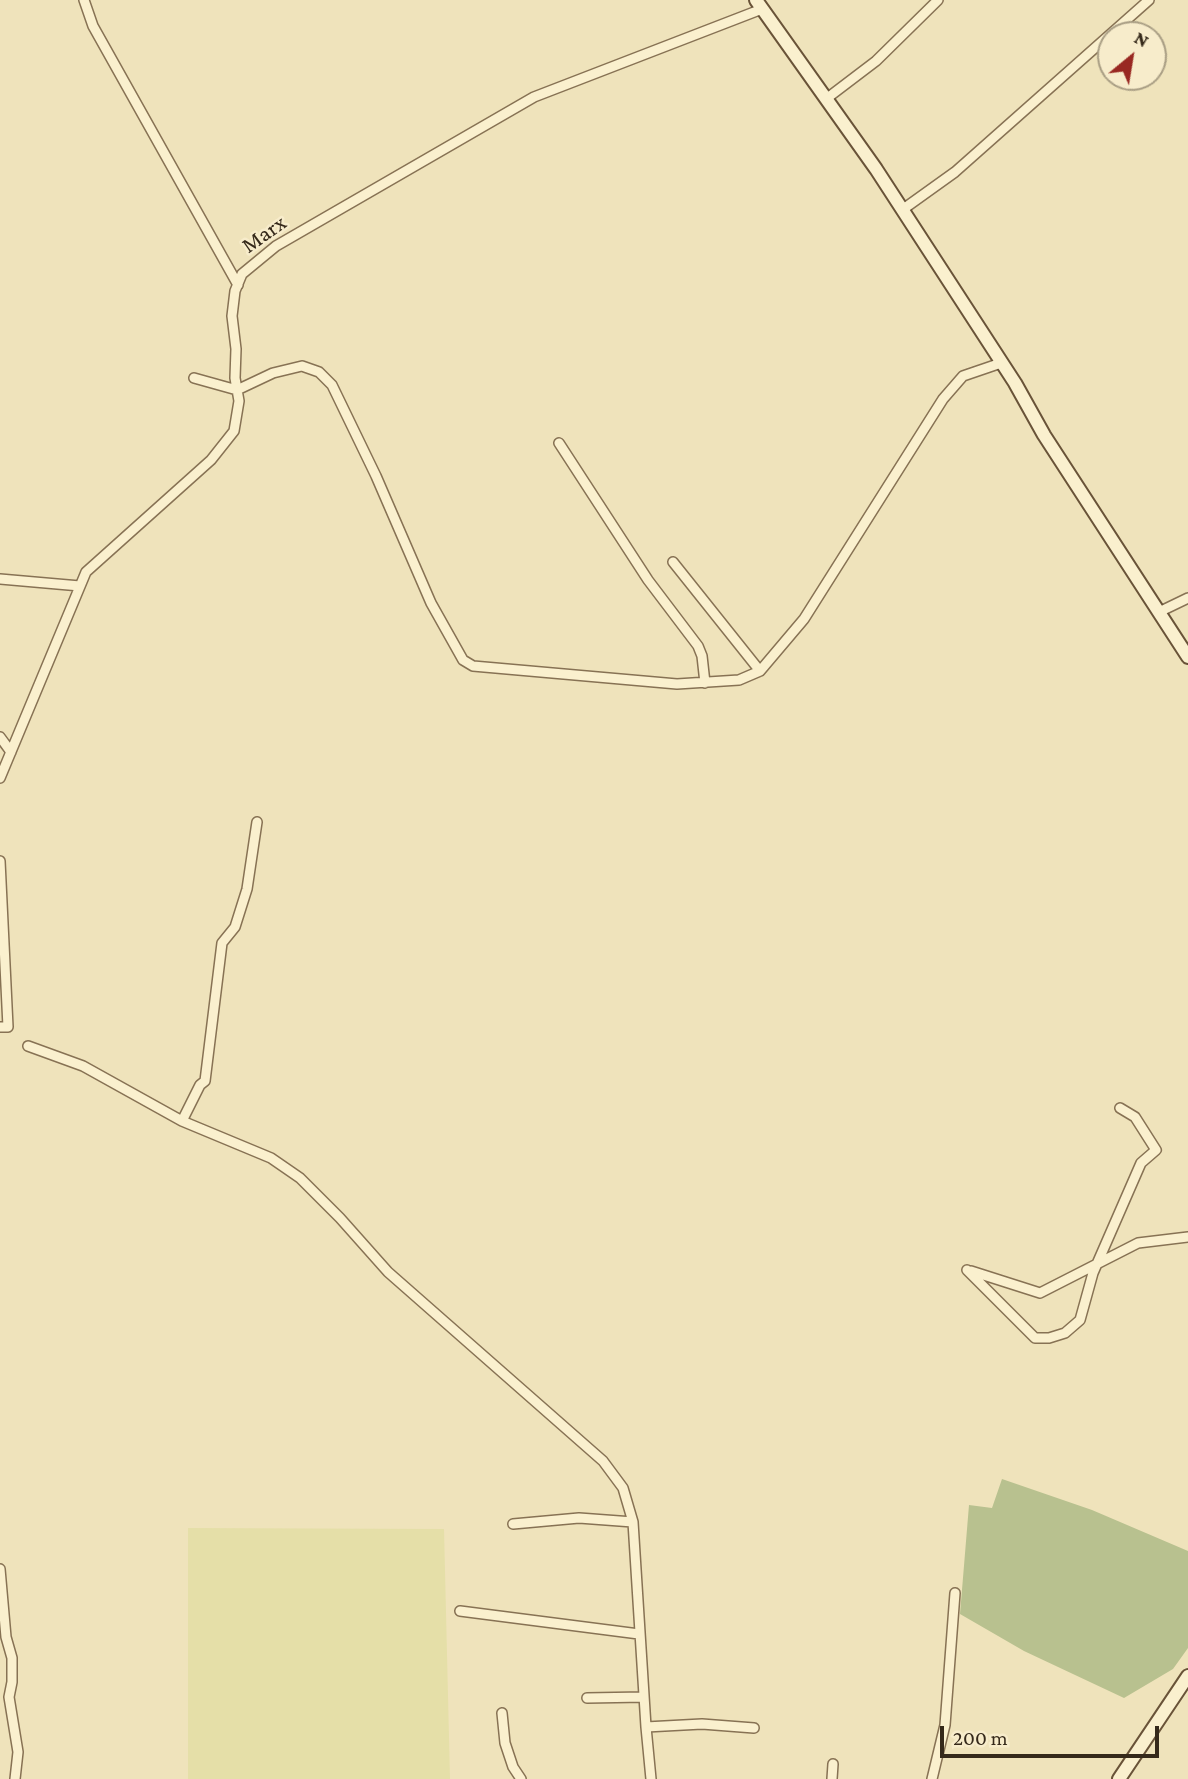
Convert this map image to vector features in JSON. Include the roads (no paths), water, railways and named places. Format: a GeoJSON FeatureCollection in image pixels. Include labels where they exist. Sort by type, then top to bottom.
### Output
{"type":"FeatureCollection","features":[{"type":"Feature","properties":{"kind":"street"},"geometry":{"type":"LineString","coordinates":[[96,0],[85,2],[93,26],[238,285]]}},
{"type":"Feature","properties":{"kind":"street"},"geometry":{"type":"LineString","coordinates":[[826,99],[876,61],[938,0]]}},
{"type":"Feature","properties":{"kind":"street"},"geometry":{"type":"LineString","coordinates":[[902,210],[955,172],[1149,0]]}},
{"type":"Feature","properties":{"kind":"street"},"geometry":{"type":"LineString","coordinates":[[759,4],[876,169],[1188,657]]}},
{"type":"Feature","properties":{"kind":"street","name":"Marx"},"geometry":{"type":"LineString","coordinates":[[0,778],[86,572],[211,460],[234,431],[239,401],[232,316],[242,274],[276,246],[534,97],[759,4]]}},
{"type":"Feature","properties":{"kind":"street"},"geometry":{"type":"LineString","coordinates":[[194,378],[237,390],[273,373],[302,366],[319,372],[332,385],[376,476],[431,603],[463,660],[473,666],[677,684],[738,680],[760,671],[804,619],[943,399],[963,376],[1001,363]]}},
{"type":"Feature","properties":{"kind":"street"},"geometry":{"type":"LineString","coordinates":[[559,443],[648,580],[698,646],[705,683]]}},
{"type":"Feature","properties":{"kind":"street"},"geometry":{"type":"LineString","coordinates":[[673,562],[760,671]]}},
{"type":"Feature","properties":{"kind":"street"},"geometry":{"type":"LineString","coordinates":[[0,579],[80,586]]}},
{"type":"Feature","properties":{"kind":"street"},"geometry":{"type":"LineString","coordinates":[[1159,612],[1188,598]]}},
{"type":"Feature","properties":{"kind":"street"},"geometry":{"type":"LineString","coordinates":[[0,737],[11,752]]}},
{"type":"Feature","properties":{"kind":"street"},"geometry":{"type":"LineString","coordinates":[[182,1121],[200,1085],[205,1081],[222,943],[235,927],[247,890],[257,822]]}},
{"type":"Feature","properties":{"kind":"street"},"geometry":{"type":"LineString","coordinates":[[0,861],[8,1027],[0,1027]]}},
{"type":"Feature","properties":{"kind":"street"},"geometry":{"type":"LineString","coordinates":[[28,1046],[83,1066],[182,1121],[271,1157],[300,1178],[341,1217],[388,1272],[603,1461],[623,1488],[633,1522],[639,1634],[652,1779]]}},
{"type":"Feature","properties":{"kind":"street"},"geometry":{"type":"LineString","coordinates":[[1120,1108],[1135,1117],[1156,1150],[1141,1163],[1112,1235],[1097,1264],[1080,1320],[1065,1333],[1049,1338],[1035,1338],[967,1270],[1040,1293],[1097,1264],[1138,1243],[1188,1237]]}},
{"type":"Feature","properties":{"kind":"street"},"geometry":{"type":"LineString","coordinates":[[513,1524],[579,1518],[633,1522]]}},
{"type":"Feature","properties":{"kind":"street"},"geometry":{"type":"LineString","coordinates":[[0,1569],[6,1637],[12,1658],[9,1697],[18,1752],[15,1779]]}},
{"type":"Feature","properties":{"kind":"street"},"geometry":{"type":"LineString","coordinates":[[932,1779],[945,1725],[955,1594]]}},
{"type":"Feature","properties":{"kind":"street"},"geometry":{"type":"LineString","coordinates":[[460,1611],[639,1634]]}},
{"type":"Feature","properties":{"kind":"street"},"geometry":{"type":"LineString","coordinates":[[1119,1779],[1188,1676]]}},
{"type":"Feature","properties":{"kind":"street"},"geometry":{"type":"LineString","coordinates":[[587,1699],[644,1697]]}},
{"type":"Feature","properties":{"kind":"street"},"geometry":{"type":"LineString","coordinates":[[502,1713],[505,1743],[513,1767],[521,1779]]}},
{"type":"Feature","properties":{"kind":"street"},"geometry":{"type":"LineString","coordinates":[[646,1727],[702,1724],[754,1728]]}},
{"type":"Feature","properties":{"kind":"street"},"geometry":{"type":"LineString","coordinates":[[832,1779],[833,1764]]}}]}
